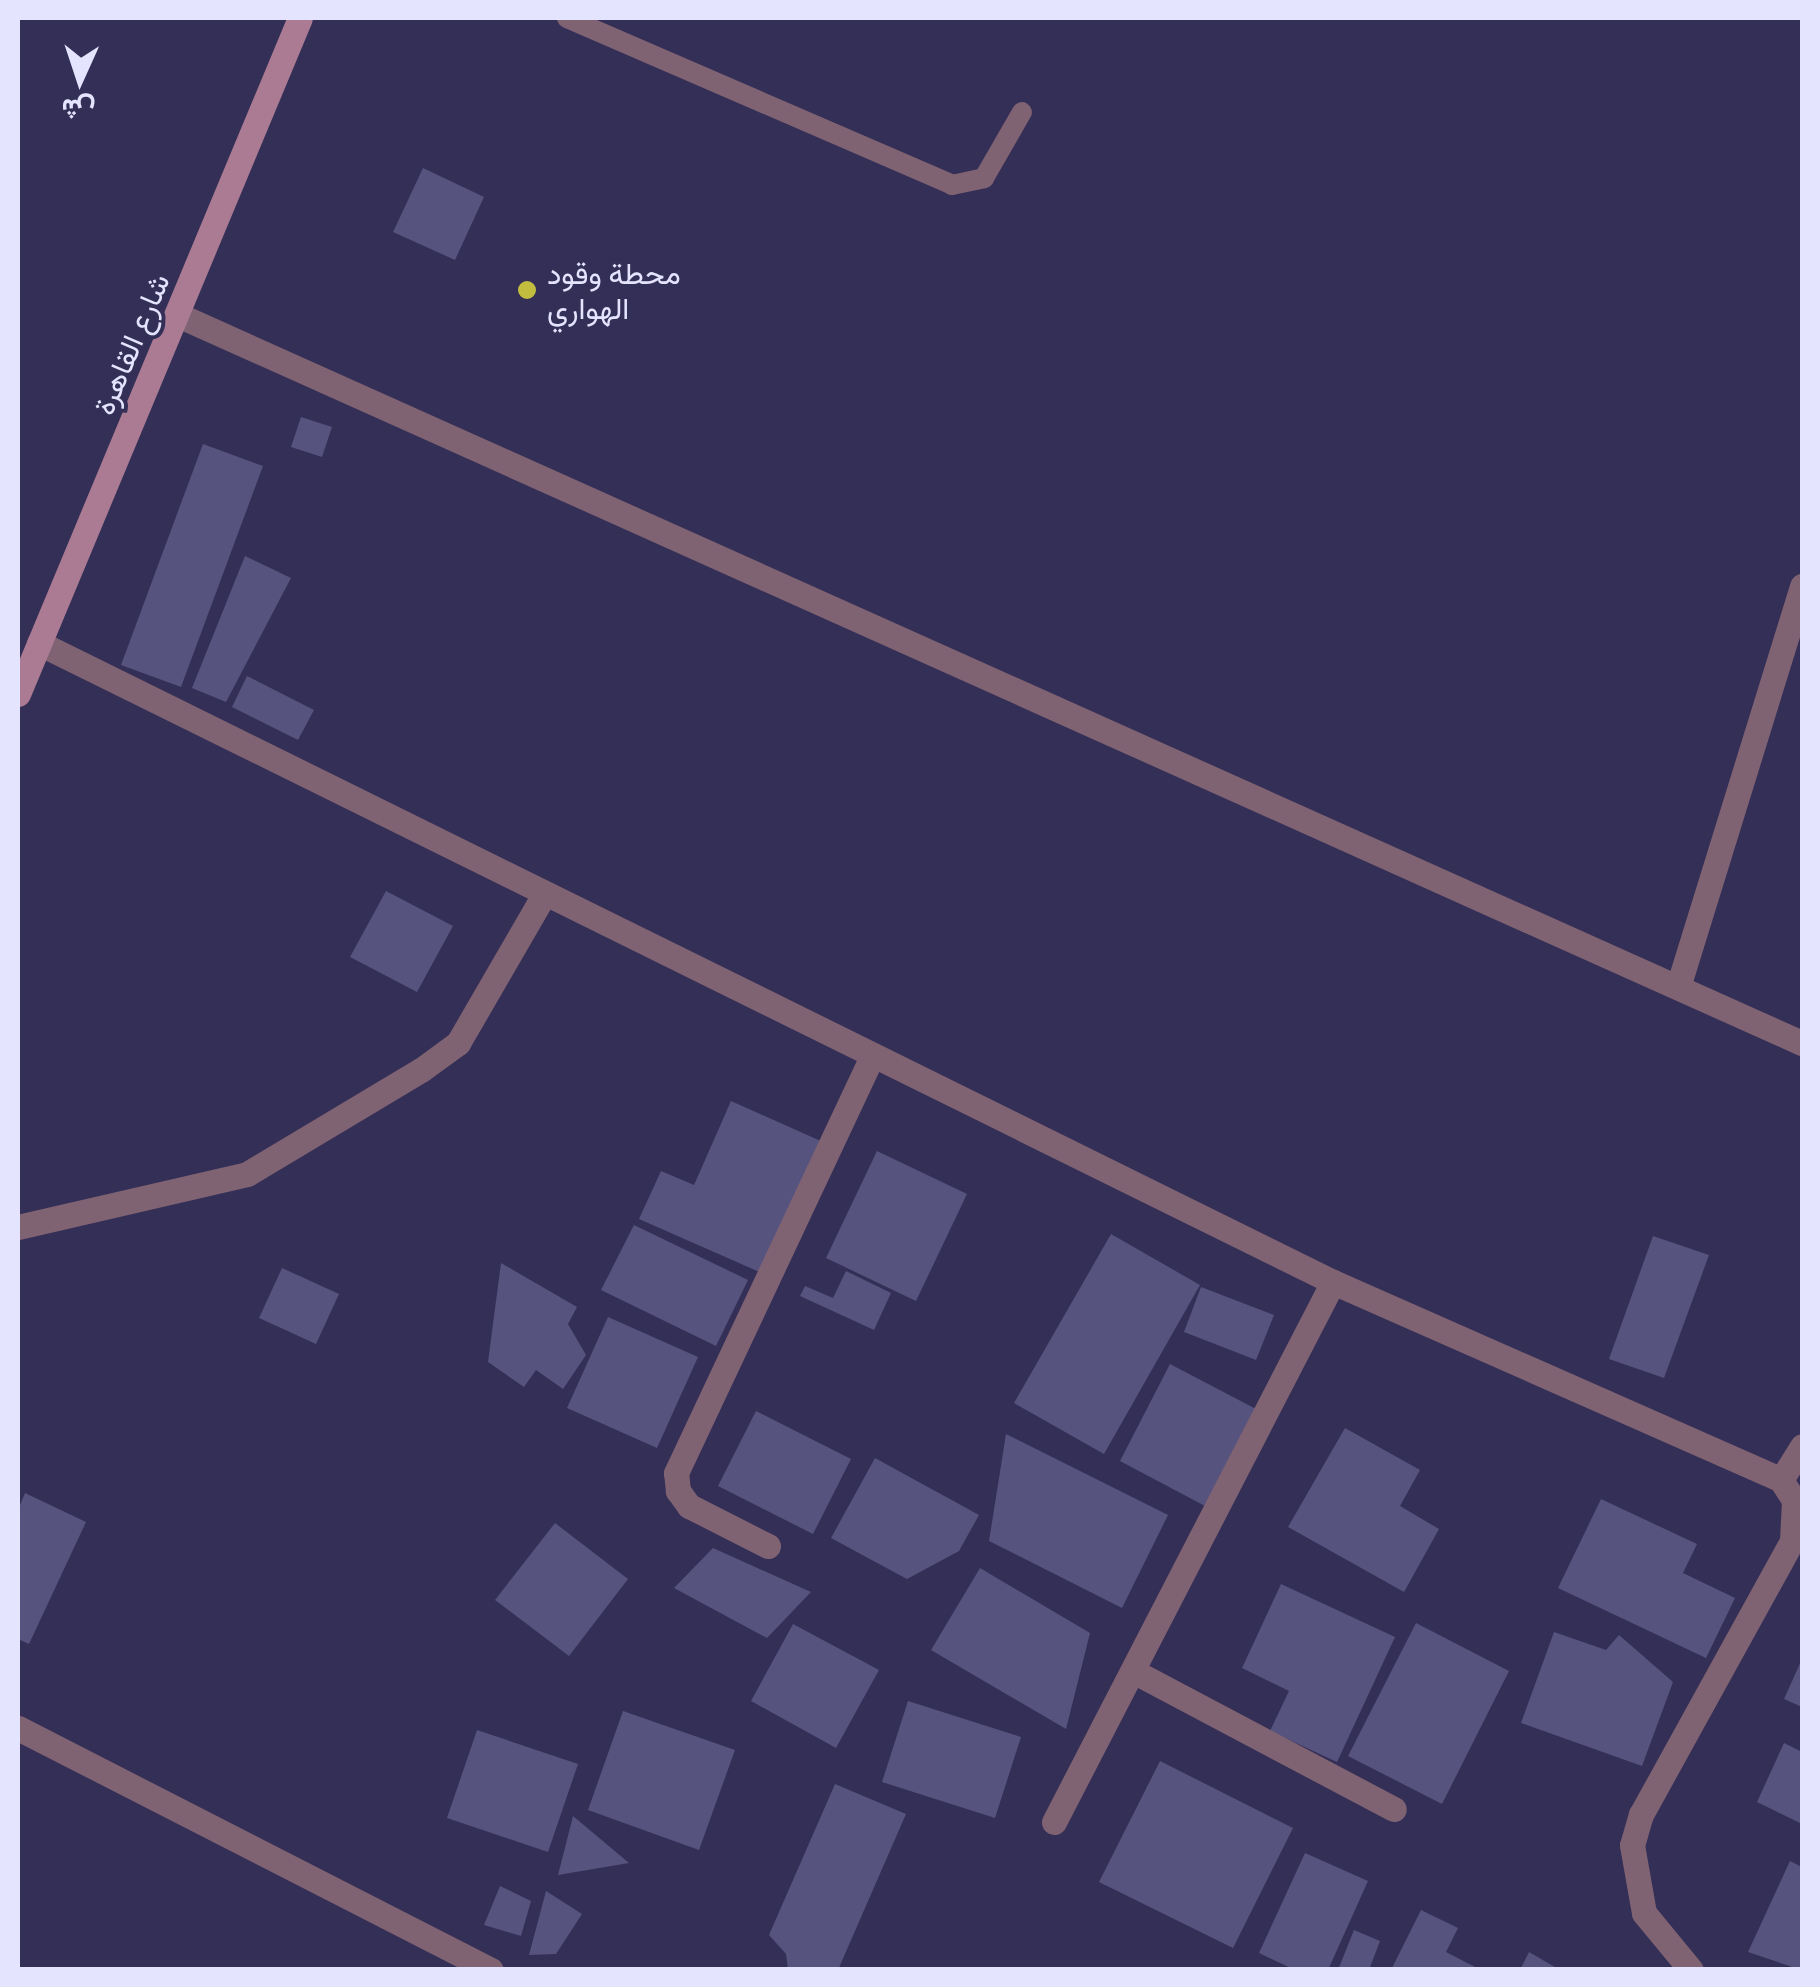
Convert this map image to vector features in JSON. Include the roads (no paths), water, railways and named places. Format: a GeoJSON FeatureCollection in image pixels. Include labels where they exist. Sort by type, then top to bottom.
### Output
{"type":"FeatureCollection","features":[{"type":"Feature","properties":{"kind":"main road","name":"شارع القاهرة"},"geometry":{"type":"LineString","coordinates":[[18,694],[300,18]]}},
{"type":"Feature","properties":{"kind":"street"},"geometry":{"type":"LineString","coordinates":[[178,316],[1802,1043]]}},
{"type":"Feature","properties":{"kind":"street"},"geometry":{"type":"LineString","coordinates":[[1678,987],[1802,586]]}},
{"type":"Feature","properties":{"kind":"street"},"geometry":{"type":"LineString","coordinates":[[39,643],[1333,1282],[1781,1480],[1794,1500],[1792,1541],[1641,1814],[1632,1845],[1644,1913],[1691,1970]]}},
{"type":"Feature","properties":{"kind":"street"},"geometry":{"type":"LineString","coordinates":[[18,1227],[247,1174],[421,1070],[458,1044],[544,892]]}},
{"type":"Feature","properties":{"kind":"street"},"geometry":{"type":"LineString","coordinates":[[768,1546],[689,1506],[678,1491],[676,1473],[873,1054]]}},
{"type":"Feature","properties":{"kind":"street"},"geometry":{"type":"LineString","coordinates":[[1054,1822],[1333,1282]]}},
{"type":"Feature","properties":{"kind":"street"},"geometry":{"type":"LineString","coordinates":[[1781,1480],[1802,1446]]}},
{"type":"Feature","properties":{"kind":"street"},"geometry":{"type":"LineString","coordinates":[[1133,1670],[1394,1808]]}},
{"type":"Feature","properties":{"kind":"street"},"geometry":{"type":"LineString","coordinates":[[18,1728],[491,1970]]}},
{"type":"Feature","properties":{"kind":"lane"},"geometry":{"type":"LineString","coordinates":[[567,18],[952,185],[984,178],[1022,112]]}},
{"type":"Feature","properties":{"kind":"place","name":"محطة وقود الهواري"},"geometry":{"type":"Point","coordinates":[527,290]}}]}
